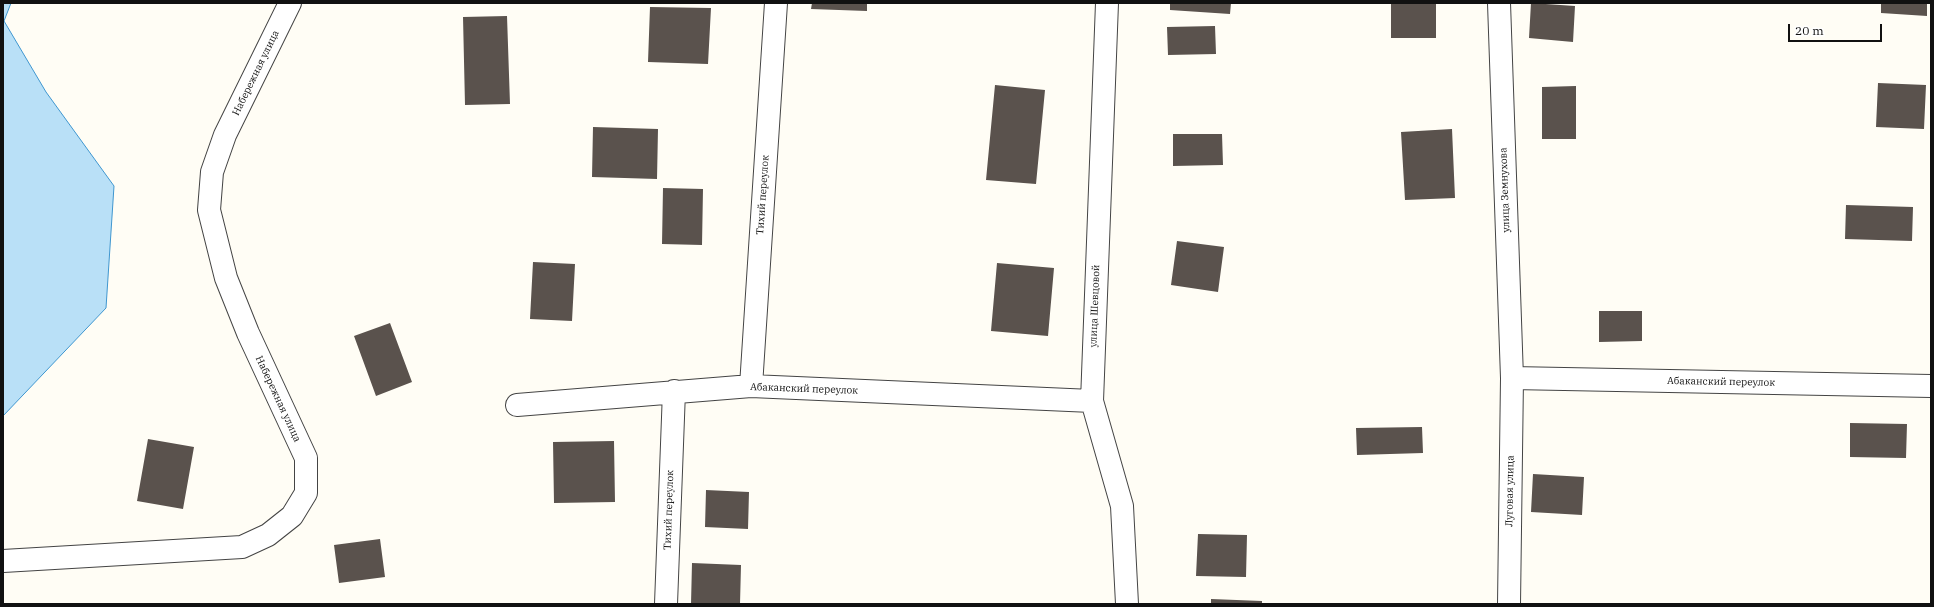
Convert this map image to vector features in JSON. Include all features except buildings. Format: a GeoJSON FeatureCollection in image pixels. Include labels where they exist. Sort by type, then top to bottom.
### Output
{"type":"FeatureCollection","features":[{"type":"Feature","properties":{"kind":"street","name":"Набережная улица"},"geometry":{"type":"LineString","coordinates":[[3,561],[242,547],[268,535],[292,516],[306,493],[306,458],[248,332],[226,278],[209,210],[212,172],[226,135],[290,3]]}},
{"type":"Feature","properties":{"kind":"street","name":"Тихий переулок"},"geometry":{"type":"LineString","coordinates":[[751,386],[776,3]]}},
{"type":"Feature","properties":{"kind":"street","name":"улица Шевцовой"},"geometry":{"type":"LineString","coordinates":[[1106,3],[1092,401],[1122,506],[1127,604]]}},
{"type":"Feature","properties":{"kind":"street","name":"улица Земнухова"},"geometry":{"type":"LineString","coordinates":[[1499,3],[1512,378]]}},
{"type":"Feature","properties":{"kind":"street","name":"Абаканский переулок"},"geometry":{"type":"LineString","coordinates":[[1512,378],[1931,386]]}},
{"type":"Feature","properties":{"kind":"street","name":"Луговая улица"},"geometry":{"type":"LineString","coordinates":[[1509,604],[1512,378]]}},
{"type":"Feature","properties":{"kind":"street","name":"Абаканский переулок"},"geometry":{"type":"LineString","coordinates":[[517,405],[674,391],[751,386],[1092,401]]}},
{"type":"Feature","properties":{"kind":"street","name":"Тихий переулок"},"geometry":{"type":"LineString","coordinates":[[666,604],[674,391]]}},
{"type":"Feature","properties":{"kind":"water"},"geometry":{"type":"Polygon","coordinates":[[[3,3],[11,3],[4,21],[46,92],[114,186],[106,308],[3,416],[3,3]]]}}]}
